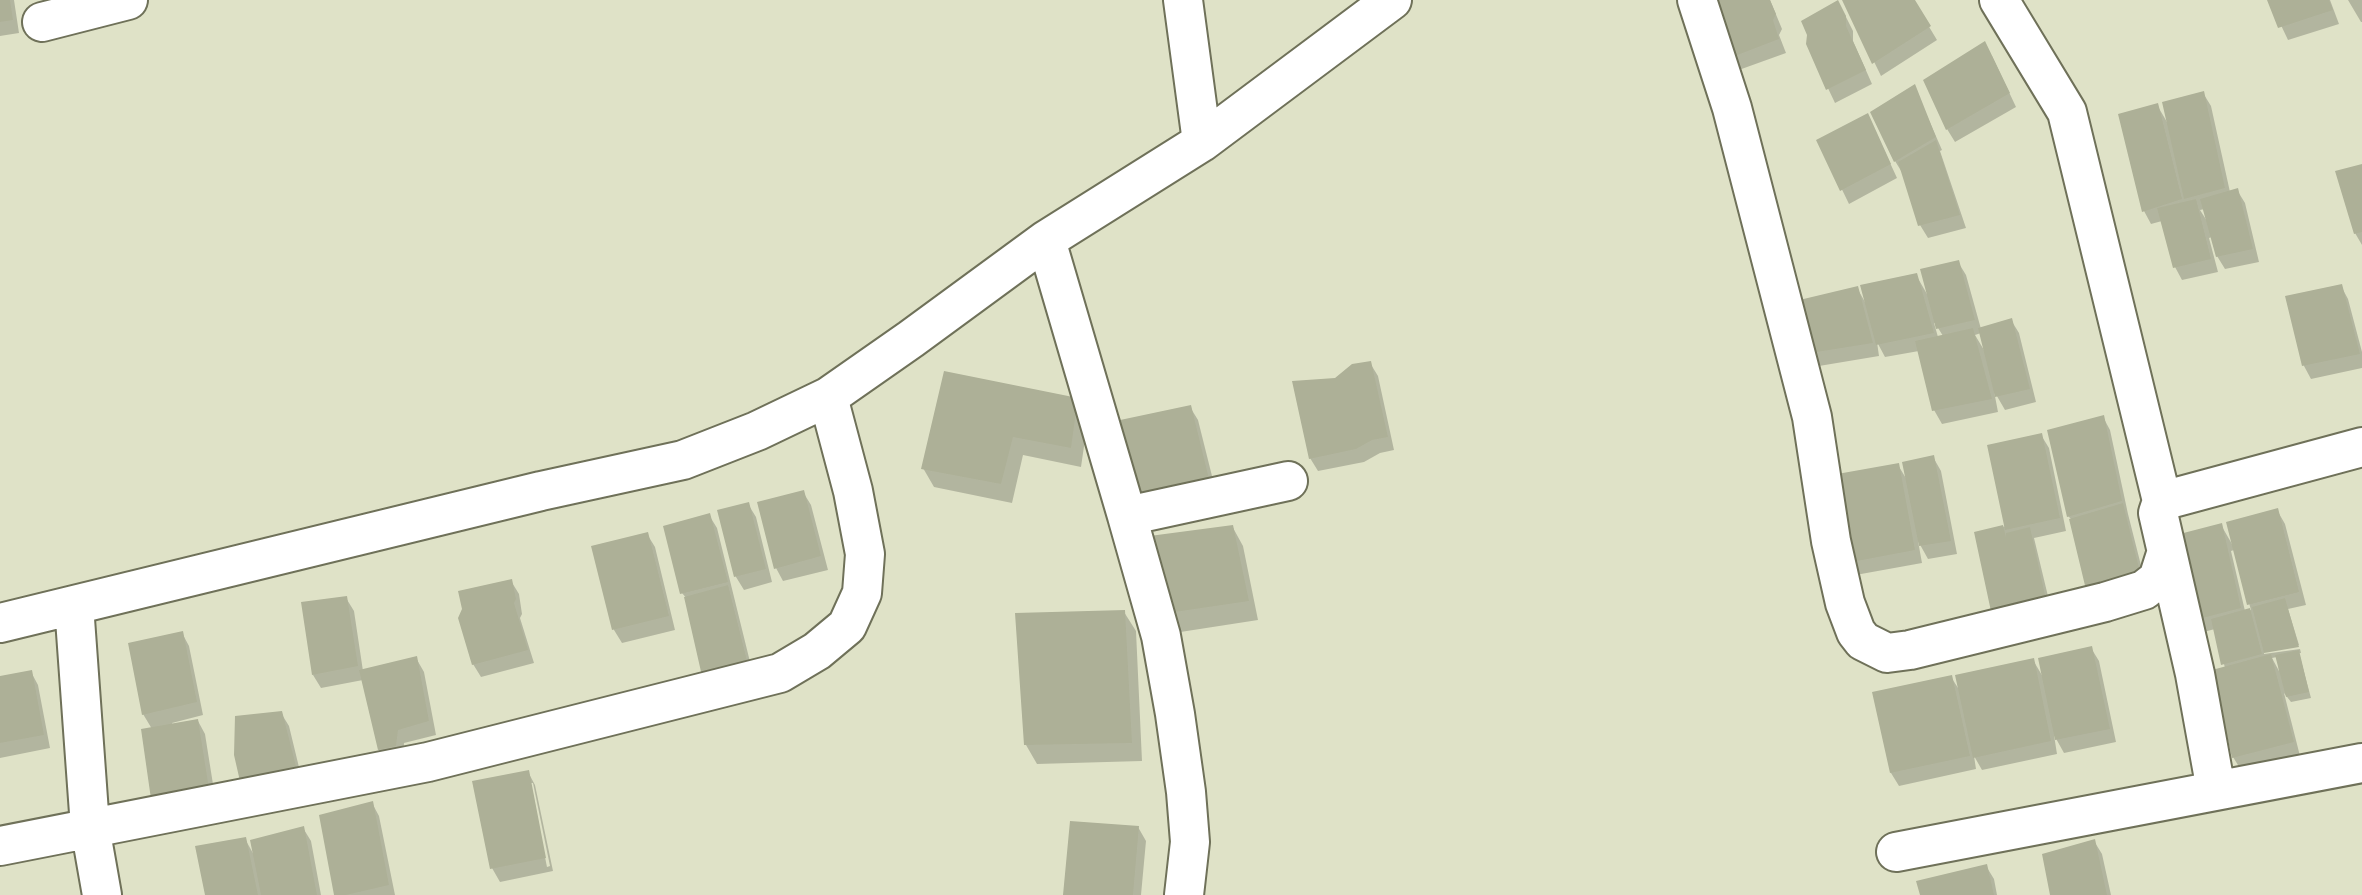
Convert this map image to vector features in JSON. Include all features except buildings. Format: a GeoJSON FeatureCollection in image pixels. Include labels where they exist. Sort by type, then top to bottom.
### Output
{"type":"FeatureCollection","features":[{"type":"Feature","properties":{"kind":"street"},"geometry":{"type":"LineString","coordinates":[[42,22],[128,0]]}},
{"type":"Feature","properties":{"kind":"street"},"geometry":{"type":"LineString","coordinates":[[1183,0],[1202,142]]}},
{"type":"Feature","properties":{"kind":"street"},"geometry":{"type":"LineString","coordinates":[[0,623],[541,491],[683,460],[757,431],[828,397],[911,340],[1046,240],[1202,142],[1392,0]]}},
{"type":"Feature","properties":{"kind":"street"},"geometry":{"type":"LineString","coordinates":[[1697,0],[1732,108],[1812,417],[1831,541],[1845,603],[1856,632],[1863,641],[1887,653],[1910,650],[2105,602],[2144,590],[2158,579],[2166,554]]}},
{"type":"Feature","properties":{"kind":"street"},"geometry":{"type":"LineString","coordinates":[[2009,4],[2067,112],[2162,500],[2158,513],[2194,674],[2216,790]]}},
{"type":"Feature","properties":{"kind":"street"},"geometry":{"type":"LineString","coordinates":[[1046,240],[1161,636],[1186,792],[1190,842],[1184,895]]}},
{"type":"Feature","properties":{"kind":"street"},"geometry":{"type":"LineString","coordinates":[[0,846],[428,762],[780,673],[817,651],[847,626],[862,593],[865,554],[853,491],[828,397]]}},
{"type":"Feature","properties":{"kind":"street"},"geometry":{"type":"LineString","coordinates":[[2162,500],[2362,447]]}},
{"type":"Feature","properties":{"kind":"street"},"geometry":{"type":"LineString","coordinates":[[1126,516],[1288,481]]}},
{"type":"Feature","properties":{"kind":"street"},"geometry":{"type":"LineString","coordinates":[[74,605],[90,827],[103,895]]}},
{"type":"Feature","properties":{"kind":"street"},"geometry":{"type":"LineString","coordinates":[[1896,852],[2362,763]]}}]}
